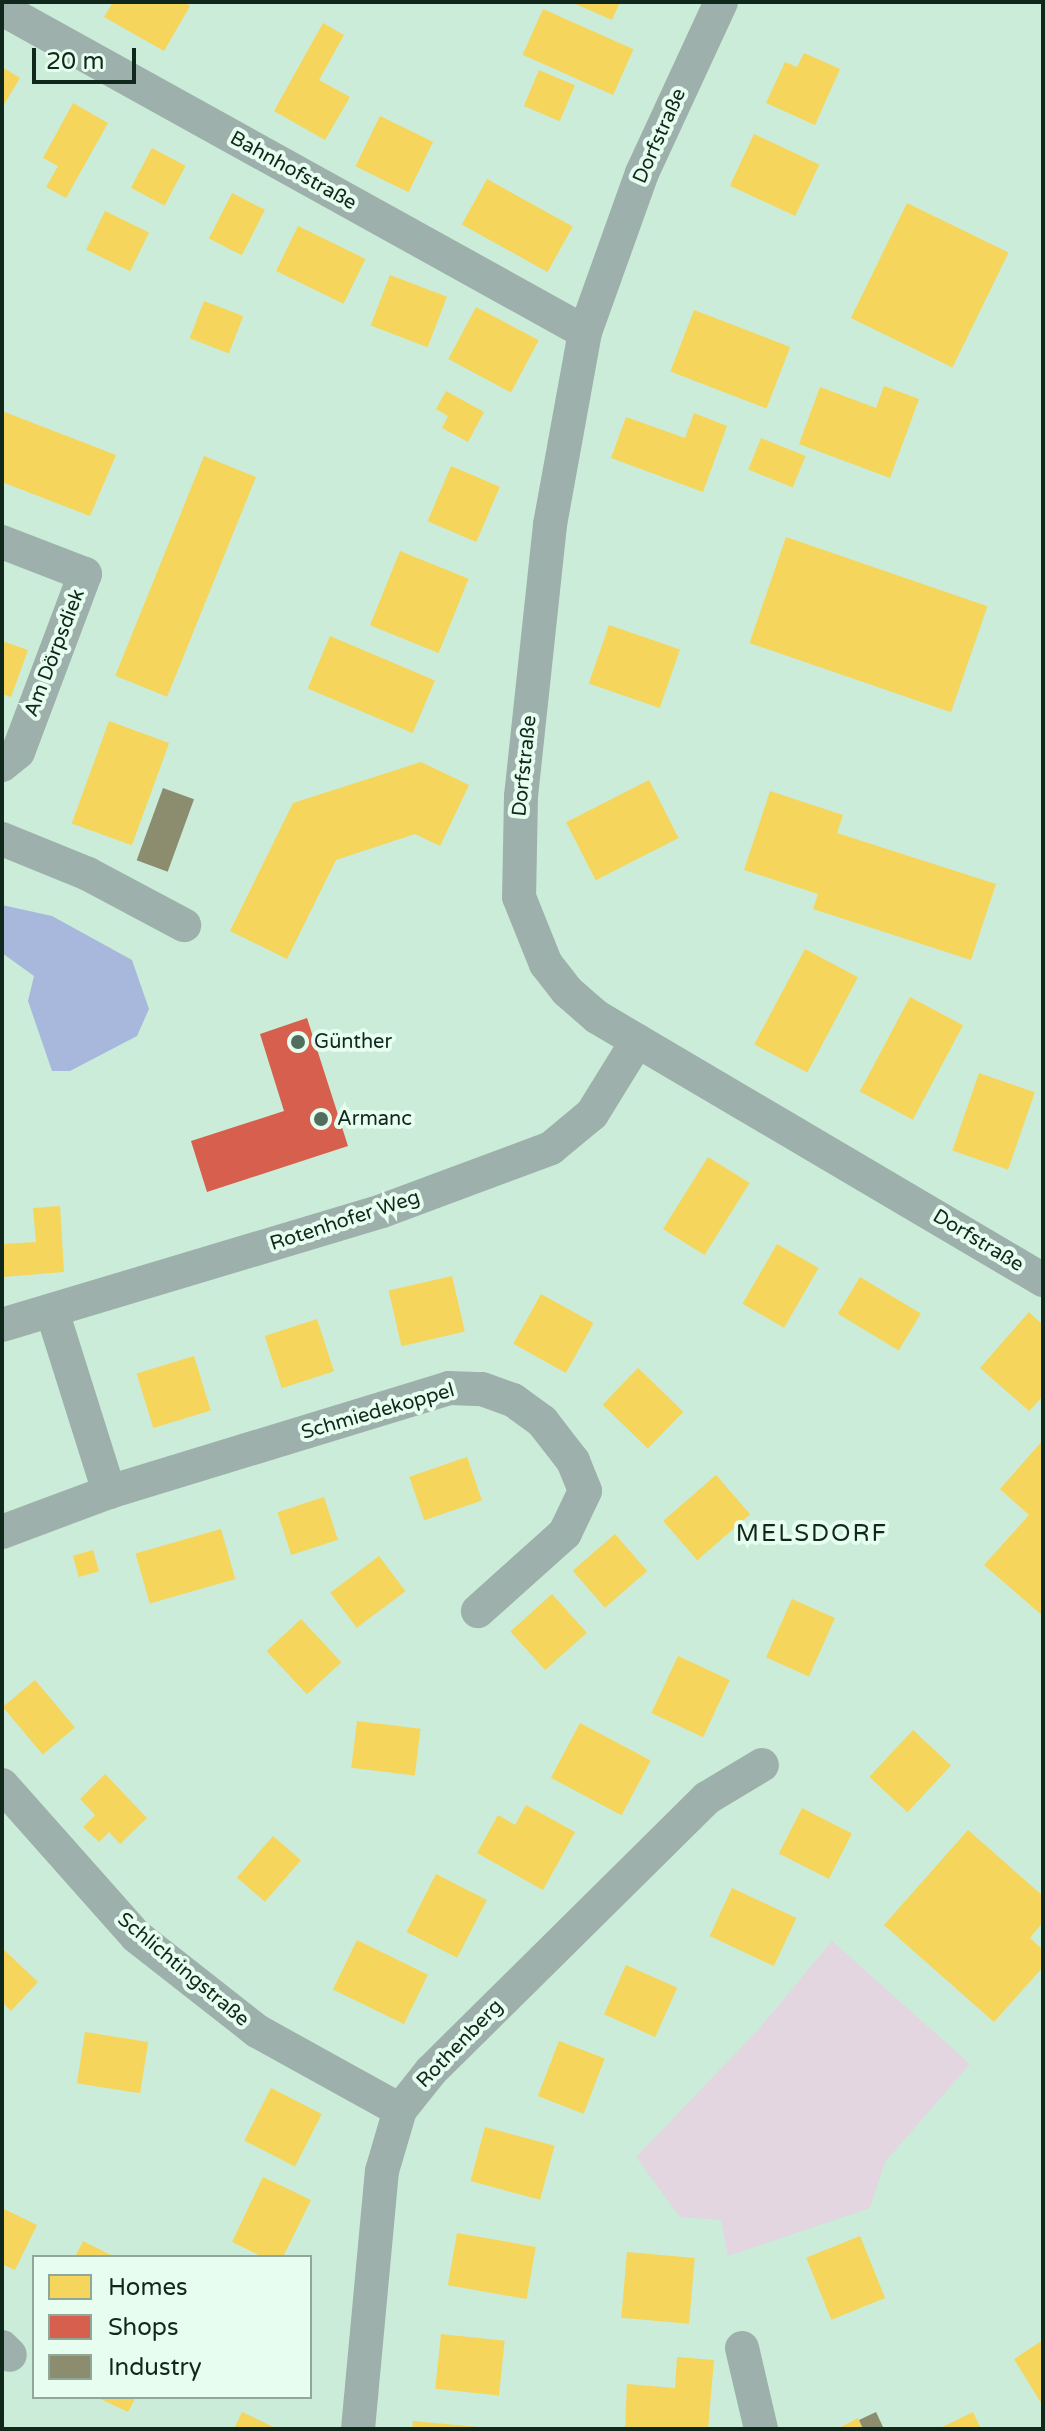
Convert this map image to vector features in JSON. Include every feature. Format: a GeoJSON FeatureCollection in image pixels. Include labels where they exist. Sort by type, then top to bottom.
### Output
{"type":"FeatureCollection","features":[{"type":"Feature","properties":{"kind":"street","name":"Dorfstraße"},"geometry":{"type":"LineString","coordinates":[[721,2],[642,173],[585,332],[550,525],[517,881],[541,953],[567,991],[637,1041],[1043,1280]]}},
{"type":"Feature","properties":{"kind":"street","name":"Bahnhofstraße"},"geometry":{"type":"LineString","coordinates":[[2,9],[585,332]]}},
{"type":"Feature","properties":{"kind":"street","name":"Am Dörpsdiek"},"geometry":{"type":"LineString","coordinates":[[2,542],[85,574],[18,752],[2,765]]}},
{"type":"Feature","properties":{"kind":"street"},"geometry":{"type":"LineString","coordinates":[[2,839],[88,874],[184,925]]}},
{"type":"Feature","properties":{"kind":"street","name":"Rotenhofer Weg"},"geometry":{"type":"LineString","coordinates":[[2,1325],[382,1211],[551,1148],[592,1114],[637,1041]]}},
{"type":"Feature","properties":{"kind":"street"},"geometry":{"type":"LineString","coordinates":[[52,1311],[109,1492]]}},
{"type":"Feature","properties":{"kind":"street","name":"Schmiedekoppel"},"geometry":{"type":"LineString","coordinates":[[2,1532],[109,1492],[449,1388],[501,1395],[542,1421],[573,1461],[585,1491],[565,1533],[478,1611]]}},
{"type":"Feature","properties":{"kind":"street","name":"Rothenberg"},"geometry":{"type":"LineString","coordinates":[[358,2429],[382,2171],[400,2110],[431,2071],[707,1798],[762,1765]]}},
{"type":"Feature","properties":{"kind":"street","name":"Schlichtingstraße"},"geometry":{"type":"LineString","coordinates":[[2,1785],[136,1936],[192,1982],[257,2031],[400,2110]]}},
{"type":"Feature","properties":{"kind":"street"},"geometry":{"type":"LineString","coordinates":[[742,2348],[761,2429]]}},
{"type":"Feature","properties":{"kind":"shaded area"},"geometry":{"type":"Polygon","coordinates":[[[832,1941],[970,2064],[885,2162],[870,2208],[728,2256],[721,2220],[680,2217],[636,2157],[758,2030],[832,1941]]]}},
{"type":"Feature","properties":{"kind":"water"},"geometry":{"type":"Polygon","coordinates":[[[2,905],[52,916],[132,960],[149,1009],[137,1036],[70,1071],[52,1071],[28,1001],[34,976],[2,953],[2,905]]]}},
{"type":"Feature","properties":{"kind":"building: Homes"},"geometry":{"type":"Polygon","coordinates":[[[113,2],[184,2],[190,6],[164,51],[104,17],[113,2]]]}},
{"type":"Feature","properties":{"kind":"building: Homes"},"geometry":{"type":"Polygon","coordinates":[[[571,2],[620,2],[612,20],[571,2]]]}},
{"type":"Feature","properties":{"kind":"building: Homes"},"geometry":{"type":"Polygon","coordinates":[[[543,9],[633,49],[613,95],[523,55],[543,9]]]}},
{"type":"Feature","properties":{"kind":"building: Homes"},"geometry":{"type":"Polygon","coordinates":[[[323,23],[344,35],[319,80],[350,97],[325,140],[274,111],[323,23]]]}},
{"type":"Feature","properties":{"kind":"building: Homes"},"geometry":{"type":"Polygon","coordinates":[[[804,53],[840,69],[815,125],[766,103],[785,62],[797,67],[804,53]]]}},
{"type":"Feature","properties":{"kind":"building: Homes"},"geometry":{"type":"Polygon","coordinates":[[[2,67],[20,78],[2,108],[2,67]]]}},
{"type":"Feature","properties":{"kind":"building: Homes"},"geometry":{"type":"Polygon","coordinates":[[[539,70],[575,85],[560,121],[524,106],[539,70]]]}},
{"type":"Feature","properties":{"kind":"building: Homes"},"geometry":{"type":"Polygon","coordinates":[[[73,103],[108,123],[66,198],[46,187],[58,166],[43,158],[73,103]]]}},
{"type":"Feature","properties":{"kind":"building: Homes"},"geometry":{"type":"Polygon","coordinates":[[[380,116],[433,142],[408,192],[355,166],[380,116]]]}},
{"type":"Feature","properties":{"kind":"building: Homes"},"geometry":{"type":"Polygon","coordinates":[[[754,134],[819,164],[795,216],[730,186],[754,134]]]}},
{"type":"Feature","properties":{"kind":"building: Homes"},"geometry":{"type":"Polygon","coordinates":[[[152,148],[186,166],[164,206],[131,188],[152,148]]]}},
{"type":"Feature","properties":{"kind":"building: Homes"},"geometry":{"type":"Polygon","coordinates":[[[487,179],[573,227],[548,272],[462,224],[487,179]]]}},
{"type":"Feature","properties":{"kind":"building: Homes"},"geometry":{"type":"Polygon","coordinates":[[[232,193],[265,210],[242,255],[209,238],[232,193]]]}},
{"type":"Feature","properties":{"kind":"building: Homes"},"geometry":{"type":"Polygon","coordinates":[[[907,203],[1009,253],[952,368],[851,318],[907,203]]]}},
{"type":"Feature","properties":{"kind":"building: Homes"},"geometry":{"type":"Polygon","coordinates":[[[105,211],[149,232],[130,271],[86,250],[105,211]]]}},
{"type":"Feature","properties":{"kind":"building: Homes"},"geometry":{"type":"Polygon","coordinates":[[[298,226],[365,259],[343,304],[276,271],[298,226]]]}},
{"type":"Feature","properties":{"kind":"building: Homes"},"geometry":{"type":"Polygon","coordinates":[[[390,275],[447,297],[428,347],[371,325],[390,275]]]}},
{"type":"Feature","properties":{"kind":"building: Homes"},"geometry":{"type":"Polygon","coordinates":[[[204,301],[243,316],[229,353],[190,338],[204,301]]]}},
{"type":"Feature","properties":{"kind":"building: Homes"},"geometry":{"type":"Polygon","coordinates":[[[476,307],[539,340],[511,392],[448,359],[476,307]]]}},
{"type":"Feature","properties":{"kind":"building: Homes"},"geometry":{"type":"Polygon","coordinates":[[[694,310],[790,347],[767,409],[670,372],[694,310]]]}},
{"type":"Feature","properties":{"kind":"building: Homes"},"geometry":{"type":"Polygon","coordinates":[[[884,386],[919,399],[890,478],[799,444],[820,387],[876,408],[884,386]]]}},
{"type":"Feature","properties":{"kind":"building: Homes"},"geometry":{"type":"Polygon","coordinates":[[[446,391],[484,412],[468,442],[442,428],[448,416],[436,409],[446,391]]]}},
{"type":"Feature","properties":{"kind":"building: Homes"},"geometry":{"type":"Polygon","coordinates":[[[2,411],[116,455],[90,516],[2,482],[2,411]]]}},
{"type":"Feature","properties":{"kind":"building: Homes"},"geometry":{"type":"Polygon","coordinates":[[[694,413],[727,426],[703,492],[611,458],[626,417],[685,438],[694,413]]]}},
{"type":"Feature","properties":{"kind":"building: Homes"},"geometry":{"type":"Polygon","coordinates":[[[761,438],[806,456],[793,488],[748,470],[761,438]]]}},
{"type":"Feature","properties":{"kind":"building: Homes"},"geometry":{"type":"Polygon","coordinates":[[[204,456],[256,477],[167,697],[115,676],[204,456]]]}},
{"type":"Feature","properties":{"kind":"building: Homes"},"geometry":{"type":"Polygon","coordinates":[[[451,466],[500,487],[476,542],[428,521],[451,466]]]}},
{"type":"Feature","properties":{"kind":"building: Homes"},"geometry":{"type":"Polygon","coordinates":[[[786,537],[987,606],[951,712],[750,643],[786,537]]]}},
{"type":"Feature","properties":{"kind":"building: Homes"},"geometry":{"type":"Polygon","coordinates":[[[400,551],[469,579],[439,653],[370,625],[400,551]]]}},
{"type":"Feature","properties":{"kind":"building: Homes"},"geometry":{"type":"Polygon","coordinates":[[[609,625],[680,649],[660,708],[589,684],[609,625]]]}},
{"type":"Feature","properties":{"kind":"building: Homes"},"geometry":{"type":"Polygon","coordinates":[[[330,636],[435,681],[413,733],[308,688],[330,636]]]}},
{"type":"Feature","properties":{"kind":"building: Homes"},"geometry":{"type":"Polygon","coordinates":[[[2,641],[28,650],[11,697],[2,694],[2,641]]]}},
{"type":"Feature","properties":{"kind":"building: Homes"},"geometry":{"type":"Polygon","coordinates":[[[109,721],[169,743],[132,845],[72,823],[109,721]]]}},
{"type":"Feature","properties":{"kind":"building: Homes"},"geometry":{"type":"Polygon","coordinates":[[[421,762],[469,785],[440,846],[415,834],[336,860],[287,959],[230,931],[293,803],[421,762]]]}},
{"type":"Feature","properties":{"kind":"building: Homes"},"geometry":{"type":"Polygon","coordinates":[[[649,780],[679,838],[596,880],[566,822],[649,780]]]}},
{"type":"Feature","properties":{"kind":"building: Homes"},"geometry":{"type":"Polygon","coordinates":[[[770,791],[843,815],[837,833],[996,884],[971,960],[813,909],[818,894],[744,870],[770,791]]]}},
{"type":"Feature","properties":{"kind":"building: Homes"},"geometry":{"type":"Polygon","coordinates":[[[805,949],[858,977],[807,1073],[754,1044],[805,949]]]}},
{"type":"Feature","properties":{"kind":"building: Homes"},"geometry":{"type":"Polygon","coordinates":[[[910,997],[963,1025],[913,1120],[860,1091],[910,997]]]}},
{"type":"Feature","properties":{"kind":"building: Homes"},"geometry":{"type":"Polygon","coordinates":[[[979,1073],[1035,1092],[1008,1170],[952,1151],[979,1073]]]}},
{"type":"Feature","properties":{"kind":"building: Homes"},"geometry":{"type":"Polygon","coordinates":[[[708,1157],[750,1183],[705,1255],[663,1229],[708,1157]]]}},
{"type":"Feature","properties":{"kind":"building: Homes"},"geometry":{"type":"Polygon","coordinates":[[[60,1206],[64,1272],[3,1277],[2,1244],[36,1242],[33,1208],[60,1206]]]}},
{"type":"Feature","properties":{"kind":"building: Homes"},"geometry":{"type":"Polygon","coordinates":[[[777,1244],[819,1268],[784,1328],[742,1304],[777,1244]]]}},
{"type":"Feature","properties":{"kind":"building: Homes"},"geometry":{"type":"Polygon","coordinates":[[[452,1276],[465,1332],[401,1346],[389,1291],[452,1276]]]}},
{"type":"Feature","properties":{"kind":"building: Homes"},"geometry":{"type":"Polygon","coordinates":[[[860,1277],[921,1314],[899,1350],[838,1314],[860,1277]]]}},
{"type":"Feature","properties":{"kind":"building: Homes"},"geometry":{"type":"Polygon","coordinates":[[[541,1294],[593,1323],[566,1373],[513,1344],[541,1294]]]}},
{"type":"Feature","properties":{"kind":"building: Homes"},"geometry":{"type":"Polygon","coordinates":[[[1029,1312],[1043,1325],[1043,1396],[1029,1411],[980,1368],[1029,1312]]]}},
{"type":"Feature","properties":{"kind":"building: Homes"},"geometry":{"type":"Polygon","coordinates":[[[317,1319],[334,1371],[282,1388],[265,1336],[317,1319]]]}},
{"type":"Feature","properties":{"kind":"building: Homes"},"geometry":{"type":"Polygon","coordinates":[[[194,1356],[211,1411],[153,1428],[137,1374],[194,1356]]]}},
{"type":"Feature","properties":{"kind":"building: Homes"},"geometry":{"type":"Polygon","coordinates":[[[638,1368],[683,1412],[648,1448],[603,1405],[638,1368]]]}},
{"type":"Feature","properties":{"kind":"building: Homes"},"geometry":{"type":"Polygon","coordinates":[[[1043,1440],[1043,1616],[984,1565],[1029,1515],[1000,1489],[1043,1440]]]}},
{"type":"Feature","properties":{"kind":"building: Homes"},"geometry":{"type":"Polygon","coordinates":[[[467,1457],[482,1500],[424,1520],[409,1477],[467,1457]]]}},
{"type":"Feature","properties":{"kind":"building: Homes"},"geometry":{"type":"Polygon","coordinates":[[[716,1475],[750,1514],[697,1560],[663,1521],[716,1475]]]}},
{"type":"Feature","properties":{"kind":"building: Homes"},"geometry":{"type":"Polygon","coordinates":[[[324,1497],[338,1540],[291,1555],[277,1512],[324,1497]]]}},
{"type":"Feature","properties":{"kind":"building: Homes"},"geometry":{"type":"Polygon","coordinates":[[[221,1529],[235,1579],[150,1604],[135,1554],[221,1529]]]}},
{"type":"Feature","properties":{"kind":"building: Homes"},"geometry":{"type":"Polygon","coordinates":[[[615,1534],[647,1571],[605,1608],[573,1571],[615,1534]]]}},
{"type":"Feature","properties":{"kind":"building: Homes"},"geometry":{"type":"Polygon","coordinates":[[[93,1550],[99,1571],[79,1577],[73,1556],[93,1550]]]}},
{"type":"Feature","properties":{"kind":"building: Homes"},"geometry":{"type":"Polygon","coordinates":[[[379,1556],[405,1591],[357,1628],[330,1593],[379,1556]]]}},
{"type":"Feature","properties":{"kind":"building: Homes"},"geometry":{"type":"Polygon","coordinates":[[[552,1594],[587,1633],[545,1670],[510,1631],[552,1594]]]}},
{"type":"Feature","properties":{"kind":"building: Homes"},"geometry":{"type":"Polygon","coordinates":[[[792,1599],[835,1618],[809,1677],[766,1657],[792,1599]]]}},
{"type":"Feature","properties":{"kind":"building: Homes"},"geometry":{"type":"Polygon","coordinates":[[[301,1619],[341,1662],[307,1694],[267,1651],[301,1619]]]}},
{"type":"Feature","properties":{"kind":"building: Homes"},"geometry":{"type":"Polygon","coordinates":[[[678,1656],[730,1680],[703,1737],[651,1713],[678,1656]]]}},
{"type":"Feature","properties":{"kind":"building: Homes"},"geometry":{"type":"Polygon","coordinates":[[[35,1680],[75,1727],[43,1754],[3,1707],[35,1680]]]}},
{"type":"Feature","properties":{"kind":"building: Homes"},"geometry":{"type":"Polygon","coordinates":[[[357,1721],[421,1729],[415,1775],[351,1768],[357,1721]]]}},
{"type":"Feature","properties":{"kind":"building: Homes"},"geometry":{"type":"Polygon","coordinates":[[[580,1723],[651,1761],[622,1815],[551,1778],[580,1723]]]}},
{"type":"Feature","properties":{"kind":"building: Homes"},"geometry":{"type":"Polygon","coordinates":[[[913,1730],[951,1765],[907,1812],[869,1777],[913,1730]]]}},
{"type":"Feature","properties":{"kind":"building: Homes"},"geometry":{"type":"Polygon","coordinates":[[[105,1774],[147,1818],[120,1844],[109,1832],[99,1842],[83,1827],[95,1815],[80,1799],[105,1774]]]}},
{"type":"Feature","properties":{"kind":"building: Homes"},"geometry":{"type":"Polygon","coordinates":[[[526,1805],[575,1832],[543,1890],[477,1853],[498,1815],[515,1825],[526,1805]]]}},
{"type":"Feature","properties":{"kind":"building: Homes"},"geometry":{"type":"Polygon","coordinates":[[[802,1808],[852,1833],[829,1879],[779,1853],[802,1808]]]}},
{"type":"Feature","properties":{"kind":"building: Homes"},"geometry":{"type":"Polygon","coordinates":[[[968,1830],[1043,1896],[1043,1922],[1030,1938],[1043,1950],[1043,1967],[994,2022],[884,1925],[968,1830]]]}},
{"type":"Feature","properties":{"kind":"building: Homes"},"geometry":{"type":"Polygon","coordinates":[[[273,1836],[301,1860],[265,1902],[237,1878],[273,1836]]]}},
{"type":"Feature","properties":{"kind":"building: Homes"},"geometry":{"type":"Polygon","coordinates":[[[436,1874],[487,1900],[457,1958],[406,1932],[436,1874]]]}},
{"type":"Feature","properties":{"kind":"building: Homes"},"geometry":{"type":"Polygon","coordinates":[[[732,1888],[796,1918],[774,1966],[710,1936],[732,1888]]]}},
{"type":"Feature","properties":{"kind":"building: Homes"},"geometry":{"type":"Polygon","coordinates":[[[357,1940],[428,1975],[404,2024],[333,1989],[357,1940]]]}},
{"type":"Feature","properties":{"kind":"building: Homes"},"geometry":{"type":"Polygon","coordinates":[[[2,1948],[38,1982],[11,2011],[2,2002],[2,1948]]]}},
{"type":"Feature","properties":{"kind":"building: Homes"},"geometry":{"type":"Polygon","coordinates":[[[626,1965],[677,1988],[655,2037],[604,2014],[626,1965]]]}},
{"type":"Feature","properties":{"kind":"building: Homes"},"geometry":{"type":"Polygon","coordinates":[[[85,2032],[148,2042],[140,2093],[77,2083],[85,2032]]]}},
{"type":"Feature","properties":{"kind":"building: Homes"},"geometry":{"type":"Polygon","coordinates":[[[559,2041],[605,2059],[584,2114],[538,2096],[559,2041]]]}},
{"type":"Feature","properties":{"kind":"building: Homes"},"geometry":{"type":"Polygon","coordinates":[[[271,2088],[322,2114],[295,2166],[244,2141],[271,2088]]]}},
{"type":"Feature","properties":{"kind":"building: Homes"},"geometry":{"type":"Polygon","coordinates":[[[485,2127],[555,2146],[540,2200],[471,2181],[485,2127]]]}},
{"type":"Feature","properties":{"kind":"building: Homes"},"geometry":{"type":"Polygon","coordinates":[[[263,2177],[311,2200],[284,2255],[259,2255],[232,2242],[263,2177]]]}},
{"type":"Feature","properties":{"kind":"building: Homes"},"geometry":{"type":"Polygon","coordinates":[[[2,2208],[37,2225],[15,2270],[2,2264],[2,2208]]]}},
{"type":"Feature","properties":{"kind":"building: Homes"},"geometry":{"type":"Polygon","coordinates":[[[457,2233],[536,2247],[527,2299],[448,2285],[457,2233]]]}},
{"type":"Feature","properties":{"kind":"building: Homes"},"geometry":{"type":"Polygon","coordinates":[[[860,2236],[885,2298],[831,2320],[806,2258],[860,2236]]]}},
{"type":"Feature","properties":{"kind":"building: Homes"},"geometry":{"type":"Polygon","coordinates":[[[83,2241],[111,2255],[76,2255],[83,2241]]]}},
{"type":"Feature","properties":{"kind":"building: Homes"},"geometry":{"type":"Polygon","coordinates":[[[627,2252],[695,2258],[689,2324],[621,2318],[627,2252]]]}},
{"type":"Feature","properties":{"kind":"building: Homes"},"geometry":{"type":"Polygon","coordinates":[[[441,2334],[505,2341],[499,2395],[435,2389],[441,2334]]]}},
{"type":"Feature","properties":{"kind":"building: Homes"},"geometry":{"type":"Polygon","coordinates":[[[1043,2340],[1043,2406],[1014,2359],[1043,2340]]]}},
{"type":"Feature","properties":{"kind":"building: Homes"},"geometry":{"type":"Polygon","coordinates":[[[677,2357],[714,2360],[708,2429],[625,2429],[627,2384],[675,2388],[677,2357]]]}},
{"type":"Feature","properties":{"kind":"building: Homes"},"geometry":{"type":"Polygon","coordinates":[[[100,2399],[135,2399],[128,2412],[100,2399]]]}},
{"type":"Feature","properties":{"kind":"building: Homes"},"geometry":{"type":"Polygon","coordinates":[[[242,2412],[278,2429],[234,2429],[242,2412]]]}},
{"type":"Feature","properties":{"kind":"building: Homes"},"geometry":{"type":"Polygon","coordinates":[[[973,2412],[981,2429],[938,2429],[973,2412]]]}},
{"type":"Feature","properties":{"kind":"building: Homes"},"geometry":{"type":"Polygon","coordinates":[[[858,2418],[863,2429],[837,2429],[858,2418]]]}},
{"type":"Feature","properties":{"kind":"building: Homes"},"geometry":{"type":"Polygon","coordinates":[[[413,2421],[478,2427],[478,2429],[412,2429],[413,2421]]]}},
{"type":"Feature","properties":{"kind":"building: Shops"},"geometry":{"type":"Polygon","coordinates":[[[307,1018],[348,1146],[207,1192],[191,1141],[284,1111],[260,1034],[307,1018]]]}},
{"type":"Feature","properties":{"kind":"building: Industry"},"geometry":{"type":"Polygon","coordinates":[[[163,788],[194,799],[168,872],[137,860],[163,788]]]}},
{"type":"Feature","properties":{"kind":"building: Industry"},"geometry":{"type":"Polygon","coordinates":[[[876,2412],[884,2429],[863,2429],[859,2420],[876,2412]]]}},
{"type":"Feature","properties":{"kind":"place","name":"Günther"},"geometry":{"type":"Point","coordinates":[298,1042]}},
{"type":"Feature","properties":{"kind":"place","name":"Armanc"},"geometry":{"type":"Point","coordinates":[321,1119]}},
{"type":"Feature","properties":{"kind":"district","name":"MELSDORF"},"geometry":{"type":"Point","coordinates":[812,1534]}}]}
